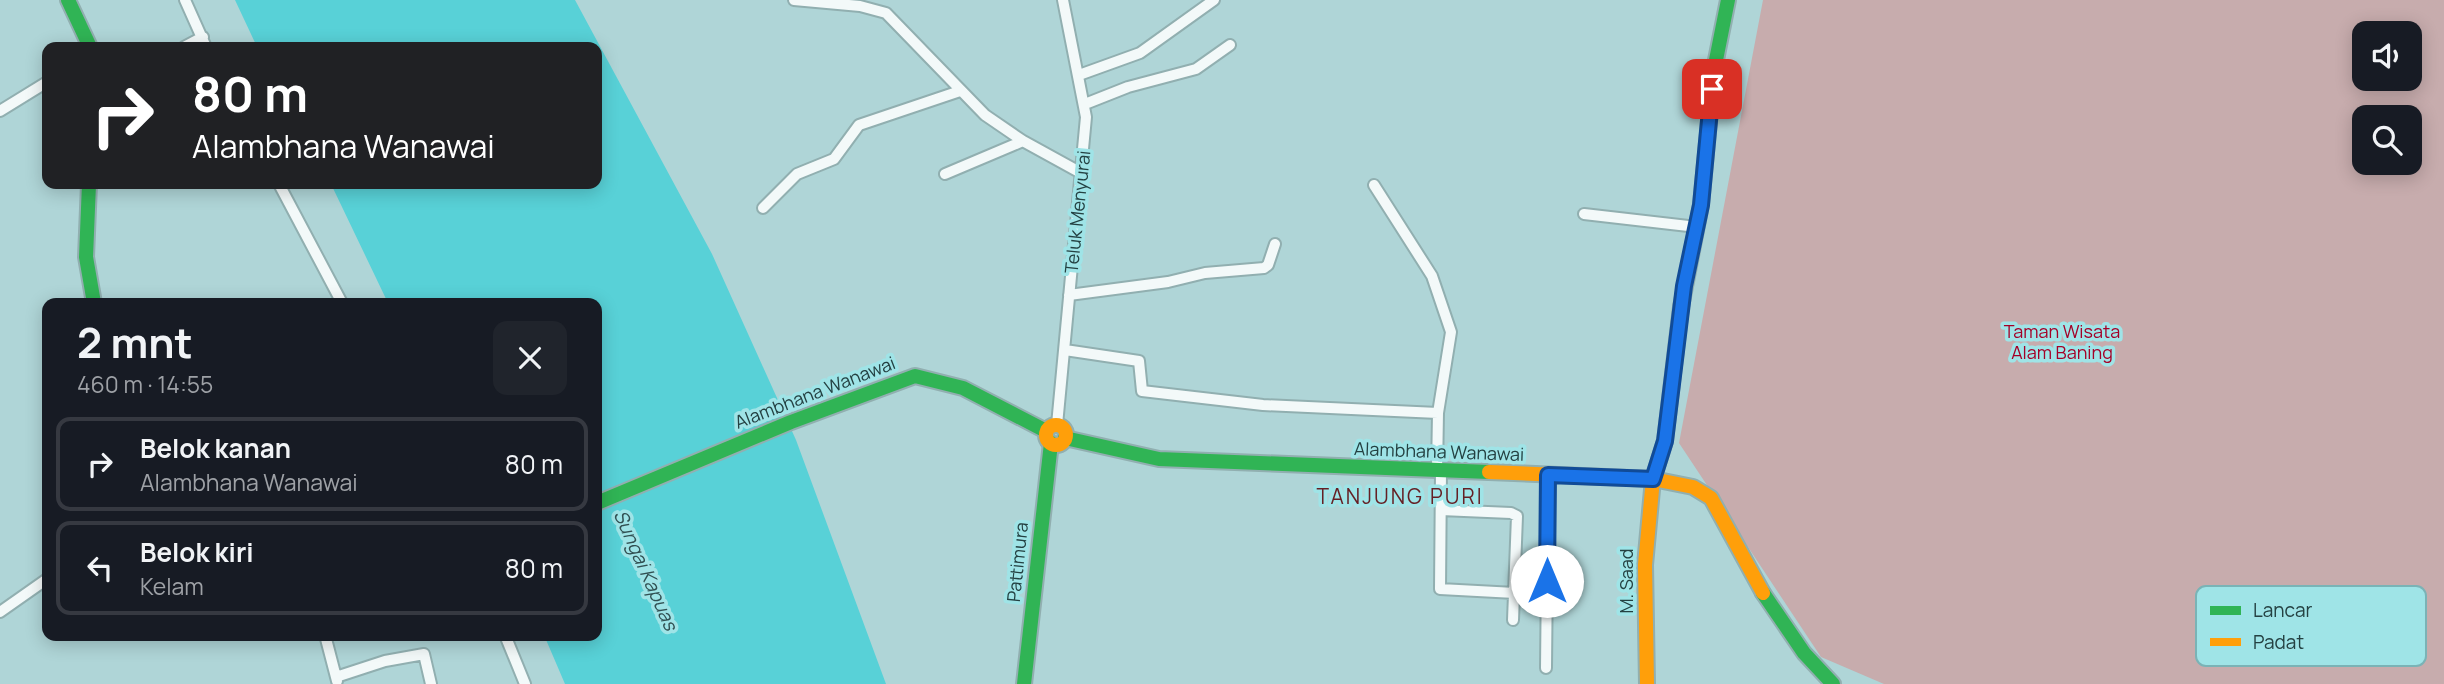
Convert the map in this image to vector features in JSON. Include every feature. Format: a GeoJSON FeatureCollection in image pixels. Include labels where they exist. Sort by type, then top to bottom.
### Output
{"type":"FeatureCollection","features":[{"type":"Feature","properties":{"kind":"main road"},"geometry":{"type":"LineString","coordinates":[[68,0],[88,42]]}},
{"type":"Feature","properties":{"kind":"main road","name":"M. Saad"},"geometry":{"type":"LineString","coordinates":[[1647,684],[1645,565],[1653,479],[1665,441],[1684,286],[1697,227],[1714,70],[1728,0]]}},
{"type":"Feature","properties":{"kind":"main road"},"geometry":{"type":"LineString","coordinates":[[89,189],[86,257],[93,298]]}},
{"type":"Feature","properties":{"kind":"main road","name":"Alambhana Wanawai"},"geometry":{"type":"LineString","coordinates":[[602,501],[871,391],[915,376],[937,379],[1018,415],[1055,435],[1159,459],[1653,479],[1688,485],[1702,491],[1719,507],[1760,588],[1808,660],[1833,684]]}},
{"type":"Feature","properties":{"kind":"main road","name":"Pattimura"},"geometry":{"type":"LineString","coordinates":[[1024,684],[1055,435]]}},
{"type":"Feature","properties":{"kind":"street"},"geometry":{"type":"LineString","coordinates":[[185,0],[204,42]]}},
{"type":"Feature","properties":{"kind":"street"},"geometry":{"type":"LineString","coordinates":[[793,0],[860,6],[886,13],[985,115],[1023,141],[1083,174]]}},
{"type":"Feature","properties":{"kind":"street","name":"Teluk Menyurai"},"geometry":{"type":"LineString","coordinates":[[1055,435],[1083,174],[1085,104],[1063,0]]}},
{"type":"Feature","properties":{"kind":"street"},"geometry":{"type":"LineString","coordinates":[[1079,75],[1140,53],[1214,0]]}},
{"type":"Feature","properties":{"kind":"street"},"geometry":{"type":"LineString","coordinates":[[1085,104],[1128,87],[1196,69],[1230,45]]}},
{"type":"Feature","properties":{"kind":"street"},"geometry":{"type":"LineString","coordinates":[[0,111],[42,85]]}},
{"type":"Feature","properties":{"kind":"street"},"geometry":{"type":"LineString","coordinates":[[763,208],[797,174],[834,159],[859,125],[960,91]]}},
{"type":"Feature","properties":{"kind":"street"},"geometry":{"type":"LineString","coordinates":[[945,174],[1023,141]]}},
{"type":"Feature","properties":{"kind":"street"},"geometry":{"type":"LineString","coordinates":[[1374,186],[1432,276],[1446,313],[1451,341],[1438,413],[1440,589],[1515,593]]}},
{"type":"Feature","properties":{"kind":"street"},"geometry":{"type":"LineString","coordinates":[[282,189],[339,298]]}},
{"type":"Feature","properties":{"kind":"street"},"geometry":{"type":"LineString","coordinates":[[1584,214],[1697,227]]}},
{"type":"Feature","properties":{"kind":"street"},"geometry":{"type":"LineString","coordinates":[[1069,295],[1168,282],[1205,273],[1264,268],[1268,265],[1275,244]]}},
{"type":"Feature","properties":{"kind":"street"},"geometry":{"type":"LineString","coordinates":[[1065,350],[1139,361],[1142,391],[1263,405],[1438,413]]}},
{"type":"Feature","properties":{"kind":"street"},"geometry":{"type":"LineString","coordinates":[[1546,668],[1548,475]]}},
{"type":"Feature","properties":{"kind":"street"},"geometry":{"type":"LineString","coordinates":[[1441,510],[1511,513],[1517,516],[1513,620]]}},
{"type":"Feature","properties":{"kind":"street"},"geometry":{"type":"LineString","coordinates":[[0,612],[42,583]]}},
{"type":"Feature","properties":{"kind":"street"},"geometry":{"type":"LineString","coordinates":[[326,641],[336,680],[385,661],[424,653],[431,684]]}},
{"type":"Feature","properties":{"kind":"street"},"geometry":{"type":"LineString","coordinates":[[507,641],[525,684]]}},
{"type":"Feature","properties":{"kind":"green space","name":"Taman Wisata Alam Baning"},"geometry":{"type":"Polygon","coordinates":[[[1763,0],[2444,0],[2444,684],[1884,684],[1821,657],[1679,443],[1763,0]]]}},
{"type":"Feature","properties":{"kind":"water"},"geometry":{"type":"Polygon","coordinates":[[[235,0],[575,0],[598,42],[255,42],[235,0]]]}},
{"type":"Feature","properties":{"kind":"water","name":"Sungai Kapuas"},"geometry":{"type":"Polygon","coordinates":[[[602,50],[712,254],[796,440],[886,684],[565,684],[547,641],[602,641],[602,298],[386,298],[333,189],[602,189],[602,50]]]}},
{"type":"Feature","properties":{"kind":"traffic: fast"},"geometry":{"type":"LineString","coordinates":[[68,0],[88,42]]}},
{"type":"Feature","properties":{"kind":"traffic: fast"},"geometry":{"type":"LineString","coordinates":[[1681,307],[1701,205],[1714,70],[1728,0]]}},
{"type":"Feature","properties":{"kind":"traffic: fast"},"geometry":{"type":"LineString","coordinates":[[89,189],[86,257],[93,298]]}},
{"type":"Feature","properties":{"kind":"traffic: fast"},"geometry":{"type":"LineString","coordinates":[[602,501],[791,422],[915,376],[963,388],[1046,431]]}},
{"type":"Feature","properties":{"kind":"traffic: fast"},"geometry":{"type":"LineString","coordinates":[[1065,438],[1159,459],[1489,472]]}},
{"type":"Feature","properties":{"kind":"traffic: fast"},"geometry":{"type":"LineString","coordinates":[[1024,684],[1051,443]]}},
{"type":"Feature","properties":{"kind":"traffic: fast"},"geometry":{"type":"LineString","coordinates":[[1763,593],[1804,653],[1833,684]]}},
{"type":"Feature","properties":{"kind":"traffic: slow"},"geometry":{"type":"LineString","coordinates":[[1489,472],[1653,479],[1665,441],[1681,307]]}},
{"type":"Feature","properties":{"kind":"traffic: slow"},"geometry":{"type":"LineString","coordinates":[[1056,425],[1063,428],[1066,435],[1063,442],[1056,445],[1049,442],[1046,435],[1049,428],[1056,425]]}},
{"type":"Feature","properties":{"kind":"traffic: slow"},"geometry":{"type":"LineString","coordinates":[[1647,684],[1645,565],[1653,479],[1693,487],[1711,498],[1763,593]]}},
{"type":"Feature","properties":{"kind":"district","name":"TANJUNG PURI"},"geometry":{"type":"Point","coordinates":[1400,497]}},
{"type":"Feature","properties":{"kind":"route"},"geometry":{"type":"LineString","coordinates":[[1547,581],[1548,475],[1653,479],[1665,441],[1684,286],[1701,205],[1712,89]]}}]}
